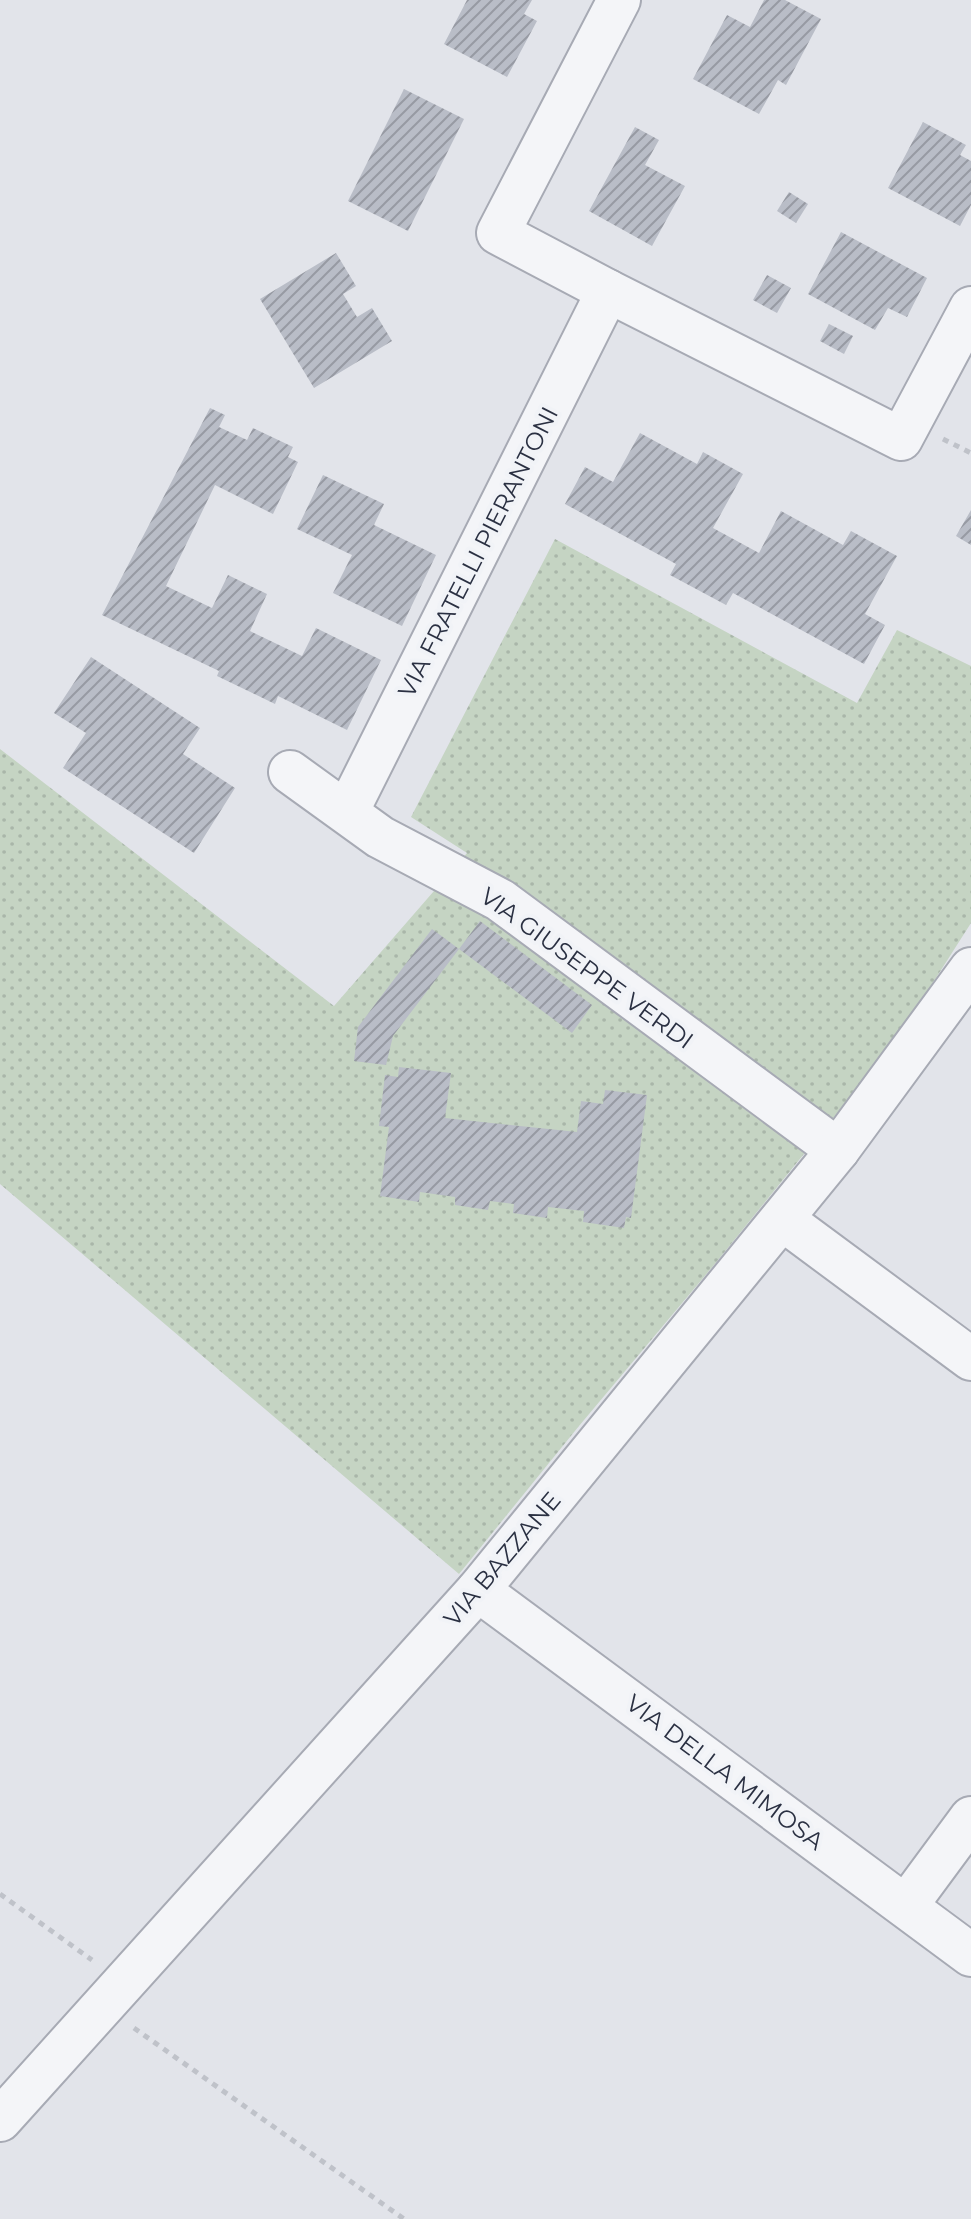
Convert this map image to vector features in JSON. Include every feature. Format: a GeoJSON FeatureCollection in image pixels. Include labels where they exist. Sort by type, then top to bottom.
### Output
{"type":"FeatureCollection","features":[{"type":"Feature","properties":{"kind":"street"},"geometry":{"type":"LineString","coordinates":[[619,0],[498,233],[901,439],[971,308]]}},
{"type":"Feature","properties":{"kind":"street","name":"VIA FRATELLI PIERANTONI"},"geometry":{"type":"LineString","coordinates":[[347,812],[608,291]]}},
{"type":"Feature","properties":{"kind":"street","name":"VIA GIUSEPPE VERDI"},"geometry":{"type":"LineString","coordinates":[[290,772],[380,837],[500,900],[838,1150]]}},
{"type":"Feature","properties":{"kind":"street","name":"VIA BAZZANE"},"geometry":{"type":"LineString","coordinates":[[0,2120],[478,1590],[838,1150],[971,969]]}},
{"type":"Feature","properties":{"kind":"street"},"geometry":{"type":"LineString","coordinates":[[782,1219],[971,1359]]}},
{"type":"Feature","properties":{"kind":"street","name":"VIA DELLA MIMOSA"},"geometry":{"type":"LineString","coordinates":[[478,1590],[971,1955]]}},
{"type":"Feature","properties":{"kind":"street"},"geometry":{"type":"LineString","coordinates":[[906,1906],[971,1818]]}},
{"type":"Feature","properties":{"kind":"path"},"geometry":{"type":"LineString","coordinates":[[0,1894],[125,1984]]}},
{"type":"Feature","properties":{"kind":"path"},"geometry":{"type":"LineString","coordinates":[[126,2026],[138,2030],[404,2219]]}},
{"type":"Feature","properties":{"kind":"green space"},"geometry":{"type":"Polygon","coordinates":[[[555,539],[857,703],[897,630],[971,666],[971,923],[897,1039],[459,1574],[0,1184],[0,749],[334,1006],[467,853],[411,817],[555,539]]]}},
{"type":"Feature","properties":{"kind":"building"},"geometry":{"type":"Polygon","coordinates":[[[467,0],[532,0],[524,14],[537,21],[507,77],[444,44],[467,0]]]}},
{"type":"Feature","properties":{"kind":"building"},"geometry":{"type":"Polygon","coordinates":[[[764,0],[785,0],[821,19],[786,85],[778,80],[759,114],[693,79],[727,15],[750,27],[764,0]]]}},
{"type":"Feature","properties":{"kind":"building"},"geometry":{"type":"Polygon","coordinates":[[[404,89],[464,119],[408,231],[348,201],[404,89]]]}},
{"type":"Feature","properties":{"kind":"building"},"geometry":{"type":"Polygon","coordinates":[[[923,122],[966,145],[960,155],[971,161],[971,205],[960,226],[888,188],[923,122]]]}},
{"type":"Feature","properties":{"kind":"building"},"geometry":{"type":"Polygon","coordinates":[[[635,127],[659,140],[645,165],[685,186],[652,246],[589,211],[635,127]]]}},
{"type":"Feature","properties":{"kind":"building"},"geometry":{"type":"Polygon","coordinates":[[[789,192],[808,204],[796,223],[777,211],[789,192]]]}},
{"type":"Feature","properties":{"kind":"building"},"geometry":{"type":"Polygon","coordinates":[[[841,232],[927,278],[907,317],[888,308],[875,330],[808,294],[841,232]]]}},
{"type":"Feature","properties":{"kind":"building"},"geometry":{"type":"Polygon","coordinates":[[[336,253],[356,286],[343,294],[357,317],[372,308],[392,341],[314,388],[260,299],[336,253]]]}},
{"type":"Feature","properties":{"kind":"building"},"geometry":{"type":"Polygon","coordinates":[[[767,275],[791,288],[777,313],[753,300],[767,275]]]}},
{"type":"Feature","properties":{"kind":"building"},"geometry":{"type":"Polygon","coordinates":[[[829,324],[853,336],[844,354],[820,341],[829,324]]]}},
{"type":"Feature","properties":{"kind":"building"},"geometry":{"type":"Polygon","coordinates":[[[210,408],[225,415],[219,427],[247,440],[253,428],[293,447],[288,457],[298,462],[273,514],[215,485],[166,586],[212,608],[228,575],[267,594],[250,631],[302,656],[316,628],[381,660],[347,730],[278,696],[275,704],[217,676],[219,671],[102,615],[210,408]]]}},
{"type":"Feature","properties":{"kind":"building"},"geometry":{"type":"Polygon","coordinates":[[[640,433],[697,464],[703,452],[743,474],[713,528],[759,553],[781,511],[843,545],[851,531],[897,556],[865,614],[885,625],[864,664],[733,593],[726,605],[670,575],[676,564],[565,504],[585,467],[613,482],[640,433]]]}},
{"type":"Feature","properties":{"kind":"building"},"geometry":{"type":"Polygon","coordinates":[[[323,475],[384,504],[374,525],[436,555],[402,626],[333,593],[352,555],[297,529],[323,475]]]}},
{"type":"Feature","properties":{"kind":"building"},"geometry":{"type":"Polygon","coordinates":[[[971,510],[971,545],[956,536],[971,510]]]}},
{"type":"Feature","properties":{"kind":"building"},"geometry":{"type":"Polygon","coordinates":[[[91,657],[200,728],[183,754],[235,788],[194,853],[63,768],[86,733],[54,713],[91,657]]]}},
{"type":"Feature","properties":{"kind":"building"},"geometry":{"type":"Polygon","coordinates":[[[480,921],[592,1005],[572,1033],[459,949],[480,921]]]}},
{"type":"Feature","properties":{"kind":"building"},"geometry":{"type":"Polygon","coordinates":[[[432,929],[459,949],[393,1036],[386,1065],[354,1061],[358,1027],[432,929]]]}},
{"type":"Feature","properties":{"kind":"building"},"geometry":{"type":"Polygon","coordinates":[[[399,1067],[451,1073],[445,1118],[577,1132],[581,1101],[603,1104],[605,1090],[647,1095],[631,1218],[626,1217],[624,1228],[583,1222],[584,1211],[548,1207],[547,1218],[513,1213],[514,1204],[490,1201],[488,1210],[455,1205],[455,1197],[420,1192],[419,1202],[380,1196],[389,1127],[379,1126],[385,1075],[398,1077],[399,1067]]]}}]}
